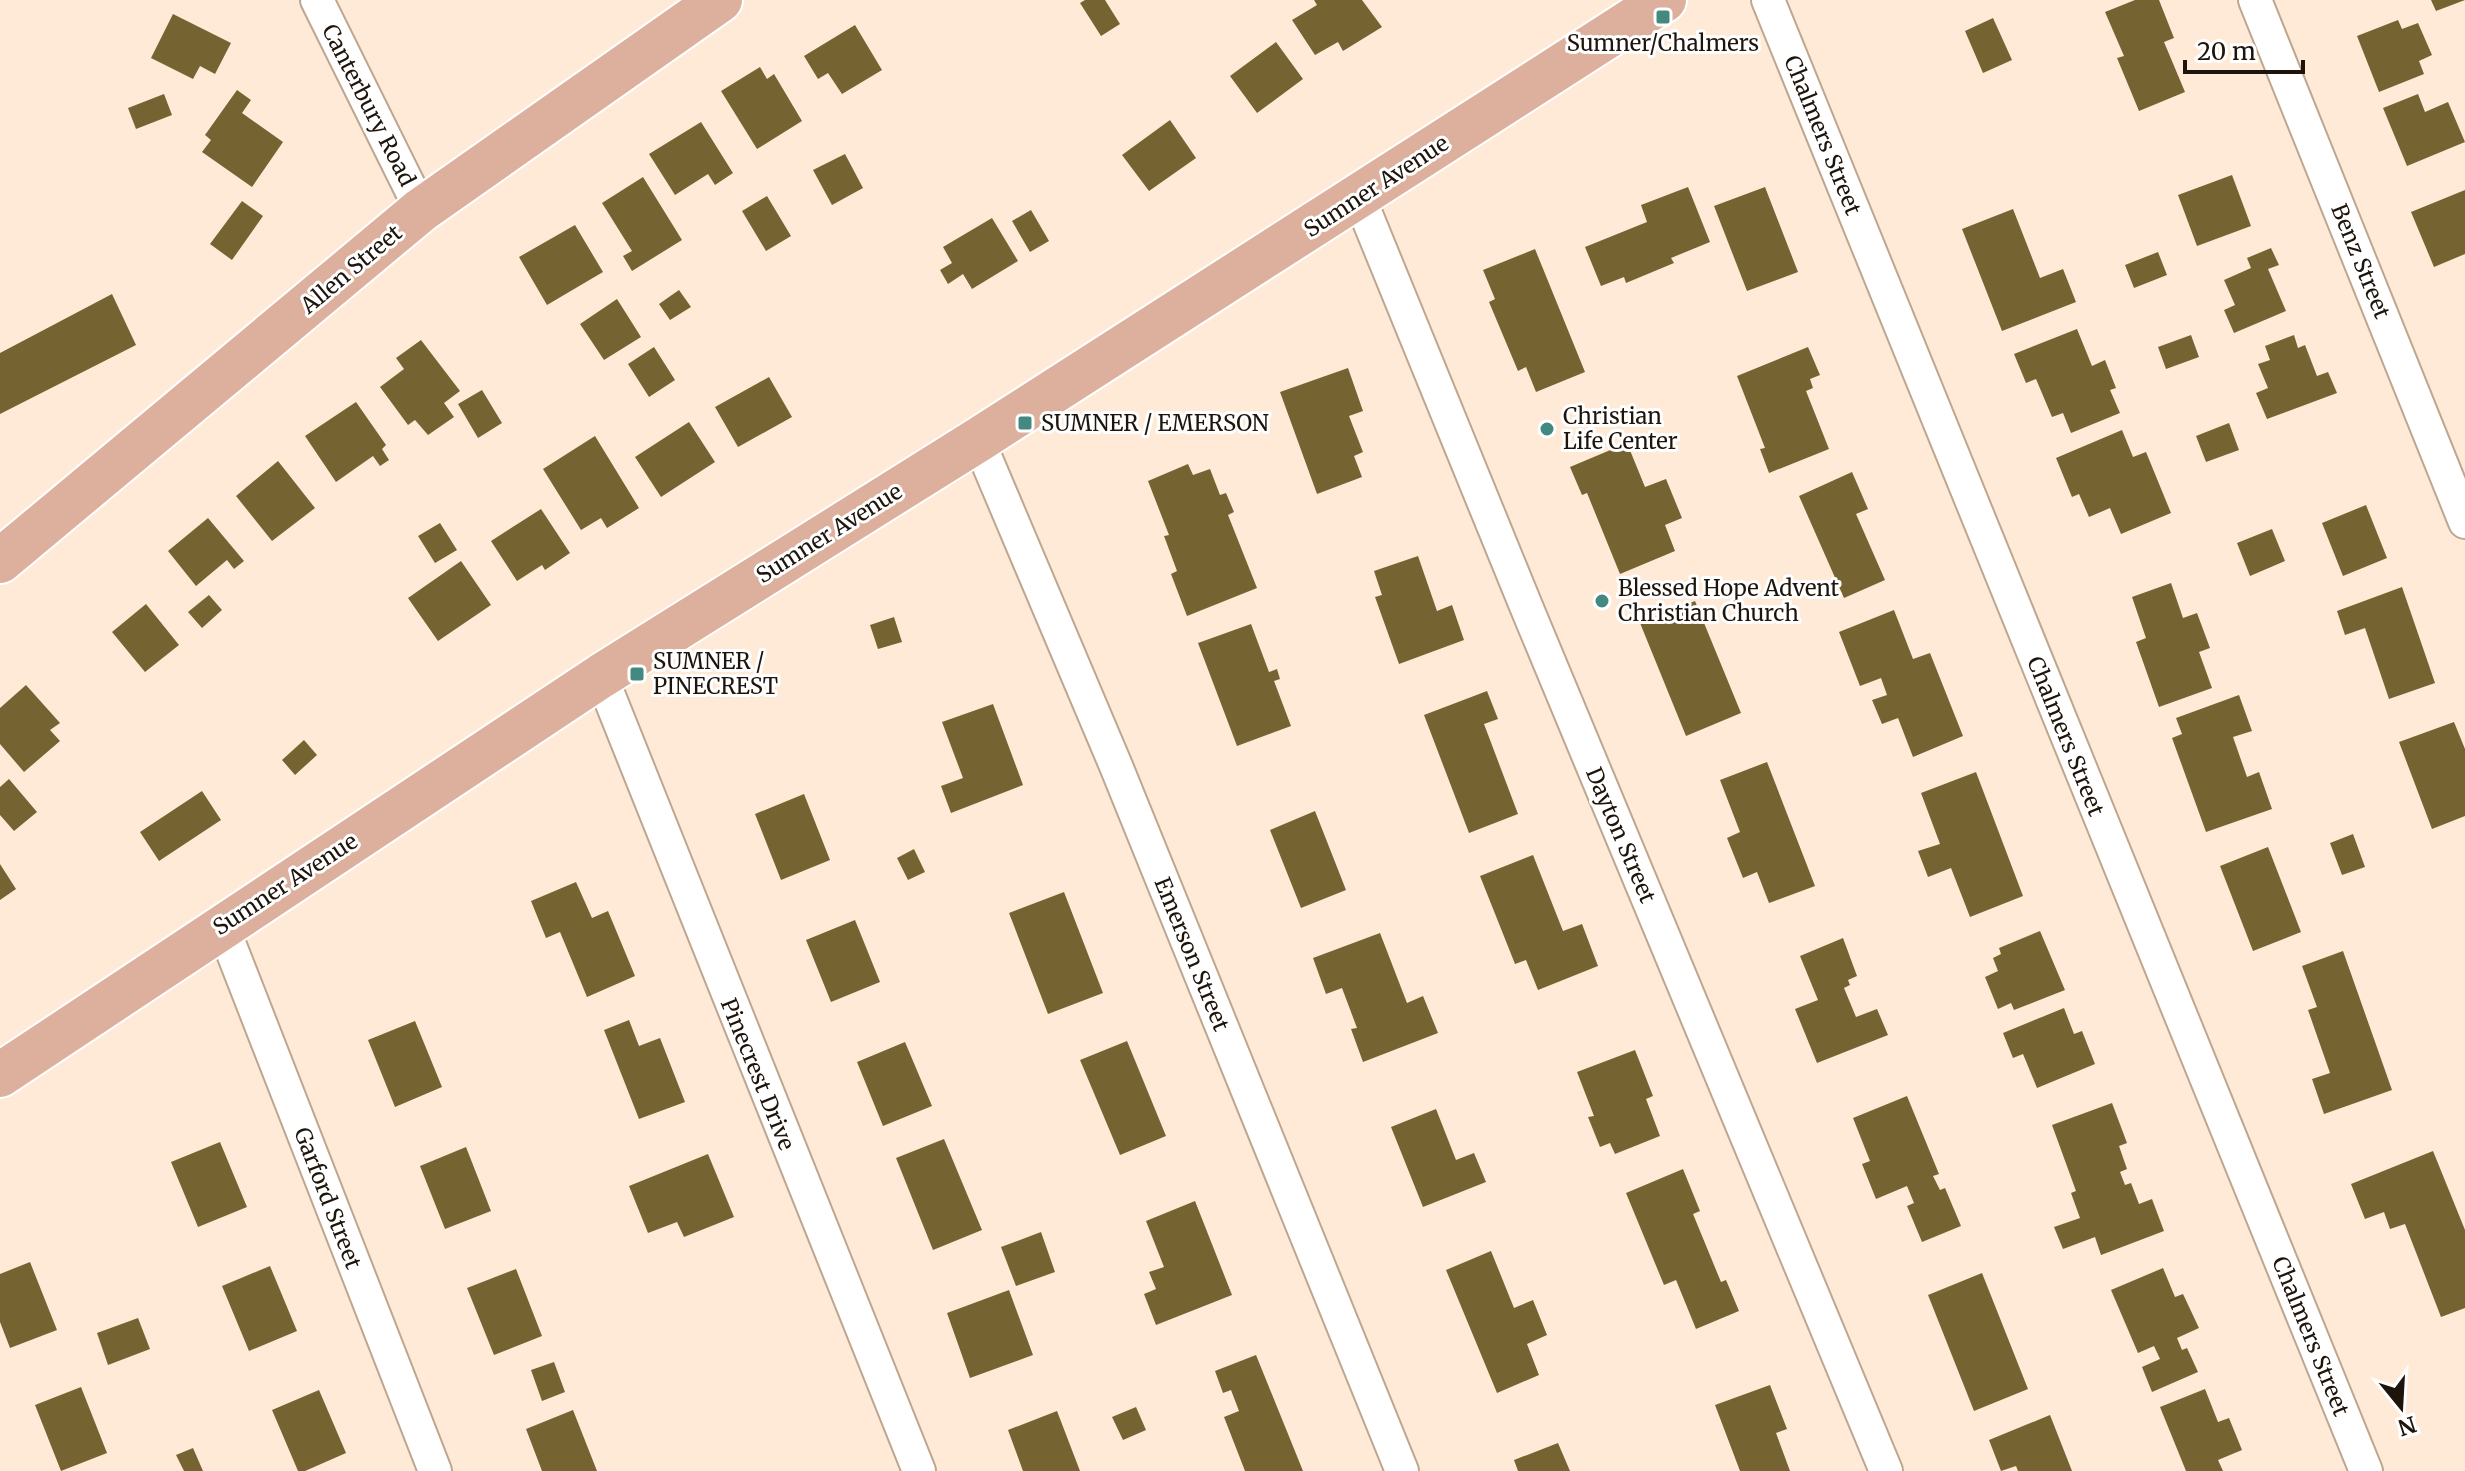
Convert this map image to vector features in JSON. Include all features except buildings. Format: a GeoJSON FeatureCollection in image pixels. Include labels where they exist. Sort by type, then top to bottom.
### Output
{"type":"FeatureCollection","features":[{"type":"Feature","properties":{"kind":"main road","name":"Allen Street"},"geometry":{"type":"LineString","coordinates":[[0,561],[421,210],[720,0]]}},
{"type":"Feature","properties":{"kind":"main road","name":"Sumner Avenue"},"geometry":{"type":"LineString","coordinates":[[0,1075],[601,676],[978,440],[1664,0]]}},
{"type":"Feature","properties":{"kind":"street","name":"Canterbury Road"},"geometry":{"type":"LineString","coordinates":[[317,0],[421,210]]}},
{"type":"Feature","properties":{"kind":"street","name":"Chalmers Street"},"geometry":{"type":"LineString","coordinates":[[1768,0],[2366,1471]]}},
{"type":"Feature","properties":{"kind":"street","name":"Benz Street"},"geometry":{"type":"LineString","coordinates":[[2255,0],[2465,522]]}},
{"type":"Feature","properties":{"kind":"street","name":"Dayton Street"},"geometry":{"type":"LineString","coordinates":[[1359,197],[1886,1471]]}},
{"type":"Feature","properties":{"kind":"street","name":"Emerson Street"},"geometry":{"type":"LineString","coordinates":[[978,440],[1122,781],[1402,1471]]}},
{"type":"Feature","properties":{"kind":"street","name":"Pinecrest Drive"},"geometry":{"type":"LineString","coordinates":[[601,676],[919,1471]]}},
{"type":"Feature","properties":{"kind":"street","name":"Garford Street"},"geometry":{"type":"LineString","coordinates":[[222,925],[435,1471]]}},
{"type":"Feature","properties":{"kind":"place","name":"Sumner/Chalmers"},"geometry":{"type":"Point","coordinates":[1663,17]}},
{"type":"Feature","properties":{"kind":"place","name":"SUMNER / EMERSON"},"geometry":{"type":"Point","coordinates":[1025,423]}},
{"type":"Feature","properties":{"kind":"place","name":"Christian Life Center"},"geometry":{"type":"Point","coordinates":[1547,429]}},
{"type":"Feature","properties":{"kind":"place","name":"Blessed Hope Advent Christian Church"},"geometry":{"type":"Point","coordinates":[1602,601]}},
{"type":"Feature","properties":{"kind":"place","name":"SUMNER / PINECREST"},"geometry":{"type":"Point","coordinates":[637,674]}}]}
